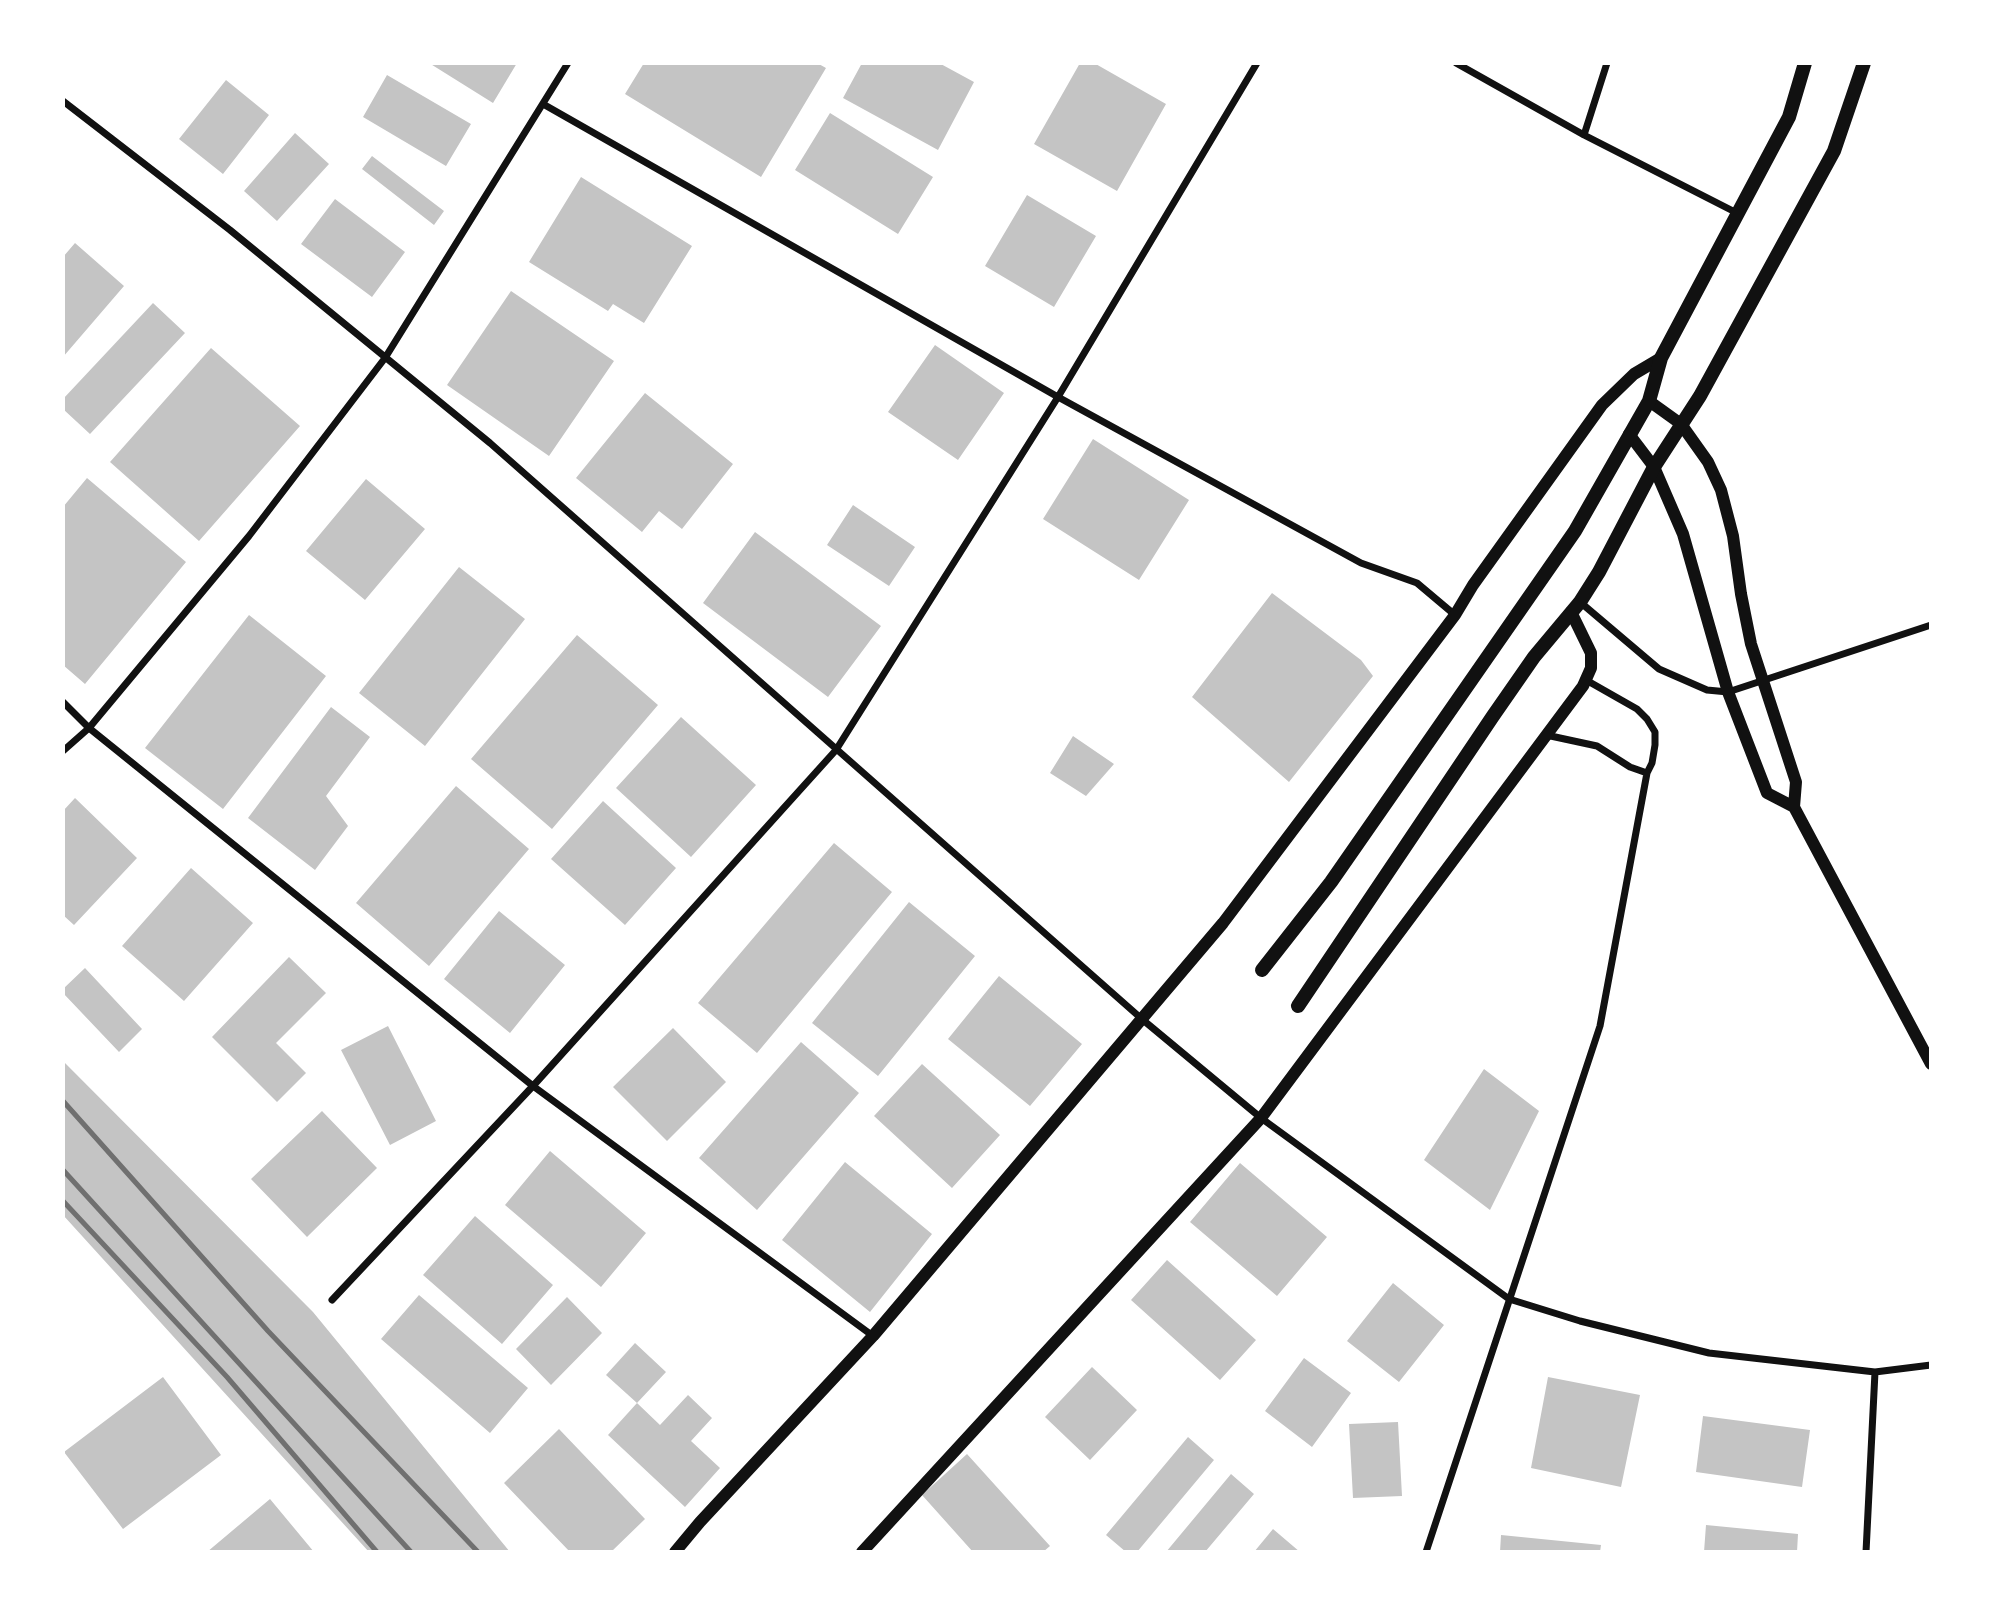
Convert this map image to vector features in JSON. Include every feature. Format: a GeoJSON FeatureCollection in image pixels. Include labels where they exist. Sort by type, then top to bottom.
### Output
{"type":"FeatureCollection","features":[{"type":"Feature","properties":{"kind":"main road"},"geometry":{"type":"LineString","coordinates":[[1262,970],[1331,881],[1575,531],[1649,401],[1661,358],[1789,117],[1805,63]]}},
{"type":"Feature","properties":{"kind":"main road"},"geometry":{"type":"LineString","coordinates":[[1298,1006],[1493,716],[1534,657],[1576,607],[1599,572],[1654,467],[1700,396],[1834,151],[1864,63]]}},
{"type":"Feature","properties":{"kind":"street"},"geometry":{"type":"LineString","coordinates":[[63,751],[89,728],[249,536],[385,358],[568,63]]}},
{"type":"Feature","properties":{"kind":"street"},"geometry":{"type":"LineString","coordinates":[[332,1300],[533,1086],[836,750],[1058,397],[1257,63]]}},
{"type":"Feature","properties":{"kind":"street"},"geometry":{"type":"LineString","coordinates":[[1455,63],[1584,135],[1737,213]]}},
{"type":"Feature","properties":{"kind":"street"},"geometry":{"type":"LineString","coordinates":[[1584,135],[1606,63]]}},
{"type":"Feature","properties":{"kind":"street"},"geometry":{"type":"LineString","coordinates":[[63,101],[230,230],[490,443],[1143,1020],[1261,1118],[1510,1299],[1580,1321],[1709,1353],[1875,1372],[1931,1365]]}},
{"type":"Feature","properties":{"kind":"street"},"geometry":{"type":"LineString","coordinates":[[543,104],[1058,397],[1362,563],[1417,583],[1455,615]]}},
{"type":"Feature","properties":{"kind":"street"},"geometry":{"type":"LineString","coordinates":[[676,1552],[700,1522],[873,1336],[1143,1020],[1223,923],[1455,615],[1473,585],[1602,405],[1634,374],[1661,358]]}},
{"type":"Feature","properties":{"kind":"street"},"geometry":{"type":"LineString","coordinates":[[1649,401],[1681,424],[1708,462],[1721,490],[1733,536],[1751,644],[1796,782],[1794,807],[1931,1064]]}},
{"type":"Feature","properties":{"kind":"street"},"geometry":{"type":"LineString","coordinates":[[1629,434],[1654,467],[1683,534],[1728,692],[1767,793],[1794,807]]}},
{"type":"Feature","properties":{"kind":"street"},"geometry":{"type":"LineString","coordinates":[[1576,607],[1659,669],[1707,690],[1728,692],[1931,625]]}},
{"type":"Feature","properties":{"kind":"street"},"geometry":{"type":"LineString","coordinates":[[862,1552],[1261,1118],[1586,680],[1591,668],[1591,653],[1576,607]]}},
{"type":"Feature","properties":{"kind":"street"},"geometry":{"type":"LineString","coordinates":[[1426,1552],[1600,1026],[1647,773],[1652,763],[1655,732],[1647,719],[1637,709],[1586,680]]}},
{"type":"Feature","properties":{"kind":"street"},"geometry":{"type":"LineString","coordinates":[[63,702],[89,728],[533,1086],[873,1336]]}},
{"type":"Feature","properties":{"kind":"street"},"geometry":{"type":"LineString","coordinates":[[1546,735],[1597,746],[1630,767],[1647,773]]}},
{"type":"Feature","properties":{"kind":"street"},"geometry":{"type":"LineString","coordinates":[[1866,1552],[1875,1372]]}},
{"type":"Feature","properties":{"kind":"building"},"geometry":{"type":"Polygon","coordinates":[[[429,63],[517,63],[493,103],[429,63]]]}},
{"type":"Feature","properties":{"kind":"building"},"geometry":{"type":"Polygon","coordinates":[[[644,63],[817,63],[826,68],[761,177],[625,94],[644,63]]]}},
{"type":"Feature","properties":{"kind":"building"},"geometry":{"type":"Polygon","coordinates":[[[862,63],[939,63],[974,82],[938,150],[843,98],[862,63]]]}},
{"type":"Feature","properties":{"kind":"building"},"geometry":{"type":"Polygon","coordinates":[[[1080,63],[1094,63],[1166,104],[1117,191],[1034,144],[1080,63]]]}},
{"type":"Feature","properties":{"kind":"building"},"geometry":{"type":"Polygon","coordinates":[[[387,75],[471,124],[446,166],[363,117],[387,75]]]}},
{"type":"Feature","properties":{"kind":"building"},"geometry":{"type":"Polygon","coordinates":[[[226,80],[269,115],[223,174],[179,139],[226,80]]]}},
{"type":"Feature","properties":{"kind":"building"},"geometry":{"type":"Polygon","coordinates":[[[830,113],[933,177],[898,234],[795,170],[830,113]]]}},
{"type":"Feature","properties":{"kind":"building"},"geometry":{"type":"Polygon","coordinates":[[[295,133],[329,164],[277,221],[244,191],[295,133]]]}},
{"type":"Feature","properties":{"kind":"building"},"geometry":{"type":"Polygon","coordinates":[[[372,156],[444,211],[434,225],[362,169],[372,156]]]}},
{"type":"Feature","properties":{"kind":"building"},"geometry":{"type":"Polygon","coordinates":[[[581,177],[692,246],[644,323],[613,304],[608,311],[529,262],[581,177]]]}},
{"type":"Feature","properties":{"kind":"building"},"geometry":{"type":"Polygon","coordinates":[[[1027,195],[1096,236],[1054,307],[985,266],[1027,195]]]}},
{"type":"Feature","properties":{"kind":"building"},"geometry":{"type":"Polygon","coordinates":[[[335,199],[405,252],[372,297],[301,244],[335,199]]]}},
{"type":"Feature","properties":{"kind":"building"},"geometry":{"type":"Polygon","coordinates":[[[75,243],[124,286],[63,357],[63,257],[75,243]]]}},
{"type":"Feature","properties":{"kind":"building"},"geometry":{"type":"Polygon","coordinates":[[[511,291],[614,361],[549,456],[447,385],[511,291]]]}},
{"type":"Feature","properties":{"kind":"building"},"geometry":{"type":"Polygon","coordinates":[[[153,303],[185,333],[90,434],[63,409],[63,399],[153,303]]]}},
{"type":"Feature","properties":{"kind":"building"},"geometry":{"type":"Polygon","coordinates":[[[935,345],[1004,393],[958,460],[888,412],[935,345]]]}},
{"type":"Feature","properties":{"kind":"building"},"geometry":{"type":"Polygon","coordinates":[[[211,348],[300,426],[199,541],[110,462],[211,348]]]}},
{"type":"Feature","properties":{"kind":"building"},"geometry":{"type":"Polygon","coordinates":[[[645,393],[733,464],[682,529],[659,511],[642,532],[576,478],[645,393]]]}},
{"type":"Feature","properties":{"kind":"building"},"geometry":{"type":"Polygon","coordinates":[[[1093,439],[1189,500],[1139,580],[1043,519],[1093,439]]]}},
{"type":"Feature","properties":{"kind":"building"},"geometry":{"type":"Polygon","coordinates":[[[87,478],[186,562],[85,684],[63,665],[63,507],[87,478]]]}},
{"type":"Feature","properties":{"kind":"building"},"geometry":{"type":"Polygon","coordinates":[[[366,479],[425,529],[365,600],[306,551],[366,479]]]}},
{"type":"Feature","properties":{"kind":"building"},"geometry":{"type":"Polygon","coordinates":[[[853,505],[915,547],[889,586],[827,545],[853,505]]]}},
{"type":"Feature","properties":{"kind":"building"},"geometry":{"type":"Polygon","coordinates":[[[755,532],[881,626],[828,697],[703,603],[755,532]]]}},
{"type":"Feature","properties":{"kind":"building"},"geometry":{"type":"Polygon","coordinates":[[[459,567],[525,619],[425,746],[359,693],[459,567]]]}},
{"type":"Feature","properties":{"kind":"building"},"geometry":{"type":"Polygon","coordinates":[[[1272,593],[1361,660],[1373,676],[1289,782],[1192,697],[1272,593]]]}},
{"type":"Feature","properties":{"kind":"building"},"geometry":{"type":"Polygon","coordinates":[[[249,615],[326,676],[223,809],[145,748],[249,615]]]}},
{"type":"Feature","properties":{"kind":"building"},"geometry":{"type":"Polygon","coordinates":[[[577,635],[658,705],[552,829],[471,759],[577,635]]]}},
{"type":"Feature","properties":{"kind":"building"},"geometry":{"type":"Polygon","coordinates":[[[331,707],[370,737],[326,796],[348,826],[315,870],[248,818],[331,707]]]}},
{"type":"Feature","properties":{"kind":"building"},"geometry":{"type":"Polygon","coordinates":[[[681,717],[756,785],[691,857],[616,788],[681,717]]]}},
{"type":"Feature","properties":{"kind":"building"},"geometry":{"type":"Polygon","coordinates":[[[1073,736],[1114,764],[1086,796],[1050,773],[1073,736]]]}},
{"type":"Feature","properties":{"kind":"building"},"geometry":{"type":"Polygon","coordinates":[[[456,786],[529,849],[429,966],[356,903],[456,786]]]}},
{"type":"Feature","properties":{"kind":"building"},"geometry":{"type":"Polygon","coordinates":[[[75,798],[137,858],[74,925],[63,915],[63,811],[75,798]]]}},
{"type":"Feature","properties":{"kind":"building"},"geometry":{"type":"Polygon","coordinates":[[[603,801],[676,868],[625,925],[551,859],[603,801]]]}},
{"type":"Feature","properties":{"kind":"building"},"geometry":{"type":"Polygon","coordinates":[[[834,843],[892,892],[757,1053],[698,1003],[834,843]]]}},
{"type":"Feature","properties":{"kind":"building"},"geometry":{"type":"Polygon","coordinates":[[[191,868],[253,923],[184,1001],[122,946],[191,868]]]}},
{"type":"Feature","properties":{"kind":"building"},"geometry":{"type":"Polygon","coordinates":[[[909,902],[975,956],[878,1076],[812,1023],[909,902]]]}},
{"type":"Feature","properties":{"kind":"building"},"geometry":{"type":"Polygon","coordinates":[[[499,911],[565,965],[510,1033],[444,979],[499,911]]]}},
{"type":"Feature","properties":{"kind":"building"},"geometry":{"type":"Polygon","coordinates":[[[289,957],[326,993],[276,1043],[306,1073],[277,1102],[212,1037],[289,957]]]}},
{"type":"Feature","properties":{"kind":"building"},"geometry":{"type":"Polygon","coordinates":[[[85,968],[142,1029],[119,1052],[63,993],[63,989],[85,968]]]}},
{"type":"Feature","properties":{"kind":"building"},"geometry":{"type":"Polygon","coordinates":[[[999,976],[1082,1044],[1030,1106],[948,1039],[999,976]]]}},
{"type":"Feature","properties":{"kind":"building"},"geometry":{"type":"Polygon","coordinates":[[[388,1026],[436,1121],[390,1145],[341,1050],[388,1026]]]}},
{"type":"Feature","properties":{"kind":"building"},"geometry":{"type":"Polygon","coordinates":[[[673,1028],[726,1082],[667,1141],[613,1087],[673,1028]]]}},
{"type":"Feature","properties":{"kind":"building"},"geometry":{"type":"Polygon","coordinates":[[[801,1042],[859,1093],[757,1210],[699,1158],[801,1042]]]}},
{"type":"Feature","properties":{"kind":"building"},"geometry":{"type":"Polygon","coordinates":[[[63,1061],[313,1312],[510,1552],[369,1552],[63,1215],[63,1061]]]}},
{"type":"Feature","properties":{"kind":"building"},"geometry":{"type":"Polygon","coordinates":[[[922,1064],[1000,1135],[952,1188],[874,1116],[922,1064]]]}},
{"type":"Feature","properties":{"kind":"building"},"geometry":{"type":"Polygon","coordinates":[[[1484,1069],[1539,1111],[1490,1210],[1424,1160],[1484,1069]]]}},
{"type":"Feature","properties":{"kind":"building"},"geometry":{"type":"Polygon","coordinates":[[[322,1111],[377,1168],[307,1237],[251,1179],[322,1111]]]}},
{"type":"Feature","properties":{"kind":"building"},"geometry":{"type":"Polygon","coordinates":[[[550,1151],[646,1233],[601,1287],[505,1205],[550,1151]]]}},
{"type":"Feature","properties":{"kind":"building"},"geometry":{"type":"Polygon","coordinates":[[[845,1162],[932,1234],[870,1312],[782,1240],[845,1162]]]}},
{"type":"Feature","properties":{"kind":"building"},"geometry":{"type":"Polygon","coordinates":[[[1240,1163],[1327,1237],[1277,1296],[1190,1222],[1240,1163]]]}},
{"type":"Feature","properties":{"kind":"building"},"geometry":{"type":"Polygon","coordinates":[[[475,1216],[553,1285],[502,1344],[423,1275],[475,1216]]]}},
{"type":"Feature","properties":{"kind":"building"},"geometry":{"type":"Polygon","coordinates":[[[1167,1260],[1256,1340],[1220,1380],[1131,1300],[1167,1260]]]}},
{"type":"Feature","properties":{"kind":"building"},"geometry":{"type":"Polygon","coordinates":[[[1393,1283],[1444,1325],[1399,1382],[1347,1341],[1393,1283]]]}},
{"type":"Feature","properties":{"kind":"building"},"geometry":{"type":"Polygon","coordinates":[[[419,1295],[528,1388],[490,1433],[381,1339],[419,1295]]]}},
{"type":"Feature","properties":{"kind":"building"},"geometry":{"type":"Polygon","coordinates":[[[567,1297],[602,1333],[551,1385],[516,1349],[567,1297]]]}},
{"type":"Feature","properties":{"kind":"building"},"geometry":{"type":"Polygon","coordinates":[[[635,1343],[666,1372],[637,1403],[606,1375],[635,1343]]]}},
{"type":"Feature","properties":{"kind":"building"},"geometry":{"type":"Polygon","coordinates":[[[1304,1358],[1351,1393],[1312,1447],[1265,1411],[1304,1358]]]}},
{"type":"Feature","properties":{"kind":"building"},"geometry":{"type":"Polygon","coordinates":[[[1092,1367],[1137,1410],[1090,1460],[1045,1417],[1092,1367]]]}},
{"type":"Feature","properties":{"kind":"building"},"geometry":{"type":"Polygon","coordinates":[[[163,1377],[221,1455],[123,1529],[64,1452],[163,1377]]]}},
{"type":"Feature","properties":{"kind":"building"},"geometry":{"type":"Polygon","coordinates":[[[1548,1377],[1640,1395],[1621,1487],[1531,1468],[1548,1377]]]}},
{"type":"Feature","properties":{"kind":"building"},"geometry":{"type":"Polygon","coordinates":[[[688,1395],[712,1418],[691,1441],[720,1468],[685,1507],[608,1435],[637,1403],[660,1425],[688,1395]]]}},
{"type":"Feature","properties":{"kind":"building"},"geometry":{"type":"Polygon","coordinates":[[[1703,1416],[1810,1430],[1802,1487],[1696,1472],[1703,1416]]]}},
{"type":"Feature","properties":{"kind":"building"},"geometry":{"type":"Polygon","coordinates":[[[1398,1422],[1402,1496],[1353,1498],[1349,1424],[1398,1422]]]}},
{"type":"Feature","properties":{"kind":"building"},"geometry":{"type":"Polygon","coordinates":[[[559,1429],[645,1519],[611,1552],[570,1552],[504,1483],[559,1429]]]}},
{"type":"Feature","properties":{"kind":"building"},"geometry":{"type":"Polygon","coordinates":[[[1188,1437],[1214,1460],[1137,1552],[1126,1552],[1106,1535],[1188,1437]]]}},
{"type":"Feature","properties":{"kind":"building"},"geometry":{"type":"Polygon","coordinates":[[[967,1454],[1050,1546],[1043,1552],[973,1552],[922,1495],[967,1454]]]}},
{"type":"Feature","properties":{"kind":"building"},"geometry":{"type":"Polygon","coordinates":[[[1231,1474],[1254,1494],[1205,1552],[1166,1552],[1231,1474]]]}},
{"type":"Feature","properties":{"kind":"building"},"geometry":{"type":"Polygon","coordinates":[[[270,1499],[314,1552],[207,1552],[270,1499]]]}},
{"type":"Feature","properties":{"kind":"building"},"geometry":{"type":"Polygon","coordinates":[[[1706,1525],[1798,1534],[1797,1552],[1704,1552],[1706,1525]]]}},
{"type":"Feature","properties":{"kind":"building"},"geometry":{"type":"Polygon","coordinates":[[[1273,1529],[1300,1552],[1254,1552],[1273,1529]]]}},
{"type":"Feature","properties":{"kind":"building"},"geometry":{"type":"Polygon","coordinates":[[[1501,1535],[1601,1545],[1600,1552],[1500,1552],[1501,1535]]]}},
{"type":"Feature","properties":{"kind":"railway"},"geometry":{"type":"LineString","coordinates":[[63,1101],[268,1331],[478,1552]]}},
{"type":"Feature","properties":{"kind":"railway"},"geometry":{"type":"LineString","coordinates":[[63,1170],[411,1552]]}},
{"type":"Feature","properties":{"kind":"railway"},"geometry":{"type":"LineString","coordinates":[[63,1201],[227,1377],[377,1552]]}}]}
